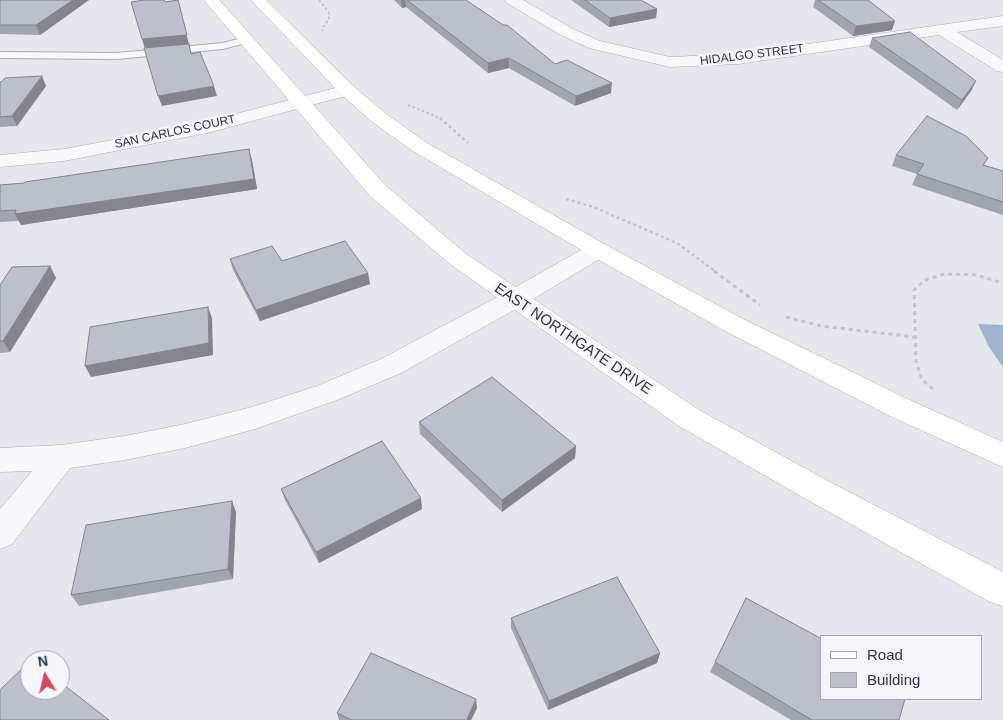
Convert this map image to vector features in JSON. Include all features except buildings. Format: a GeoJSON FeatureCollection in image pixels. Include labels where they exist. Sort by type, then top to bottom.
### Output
{"type":"FeatureCollection","features":[{"type":"Feature","properties":{"kind":"main road","name":"EAST NORTHGATE DRIVE"},"geometry":{"type":"LineString","coordinates":[[211,0],[378,191],[458,259],[690,418],[817,490],[1003,590]]}},
{"type":"Feature","properties":{"kind":"main road"},"geometry":{"type":"LineString","coordinates":[[258,0],[347,90],[378,117],[420,147],[598,250],[736,326],[904,410],[1003,455]]}},
{"type":"Feature","properties":{"kind":"street","name":"HIDALGO STREET"},"geometry":{"type":"LineString","coordinates":[[512,0],[567,32],[595,45],[670,62],[738,59],[1003,21]]}},
{"type":"Feature","properties":{"kind":"street"},"geometry":{"type":"LineString","coordinates":[[940,29],[1003,67]]}},
{"type":"Feature","properties":{"kind":"street","name":"SAN CARLOS COURT"},"geometry":{"type":"LineString","coordinates":[[0,161],[64,155],[135,142],[207,127],[347,90]]}},
{"type":"Feature","properties":{"kind":"street"},"geometry":{"type":"LineString","coordinates":[[0,460],[61,457],[125,448],[185,436],[255,418],[328,393],[391,366],[514,299],[598,250]]}},
{"type":"Feature","properties":{"kind":"street"},"geometry":{"type":"LineString","coordinates":[[0,534],[61,457]]}},
{"type":"Feature","properties":{"kind":"lane"},"geometry":{"type":"LineString","coordinates":[[0,55],[117,56],[223,46],[246,40]]}},
{"type":"Feature","properties":{"kind":"path"},"geometry":{"type":"LineString","coordinates":[[319,0],[329,13],[329,19],[322,29],[323,34]]}},
{"type":"Feature","properties":{"kind":"path"},"geometry":{"type":"LineString","coordinates":[[402,102],[442,119],[472,147]]}},
{"type":"Feature","properties":{"kind":"path"},"geometry":{"type":"LineString","coordinates":[[561,198],[594,206],[677,243],[763,307]]}},
{"type":"Feature","properties":{"kind":"path"},"geometry":{"type":"LineString","coordinates":[[936,392],[922,380],[916,361],[914,290],[925,280],[945,274],[976,276],[1003,283]]}},
{"type":"Feature","properties":{"kind":"path"},"geometry":{"type":"LineString","coordinates":[[785,317],[821,326],[915,337]]}},
{"type":"Feature","properties":{"kind":"water"},"geometry":{"type":"Polygon","coordinates":[[[978,324],[1003,325],[1003,367],[989,347],[978,324]]]}}]}
